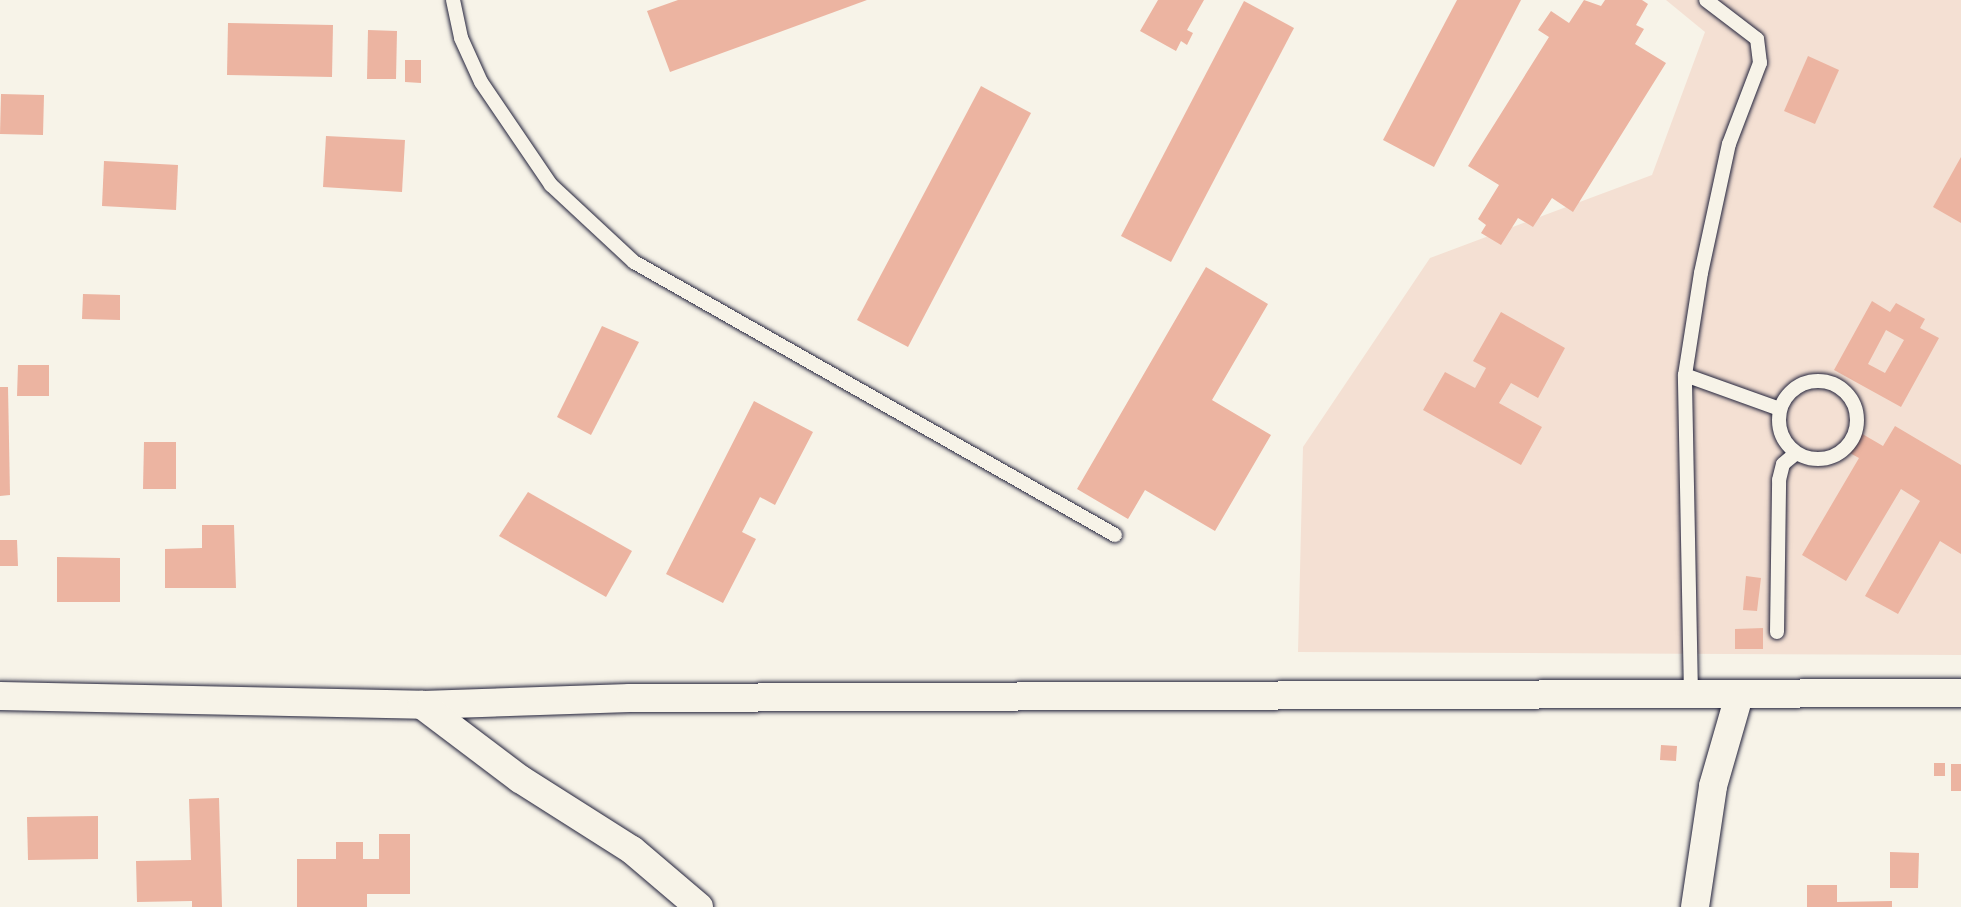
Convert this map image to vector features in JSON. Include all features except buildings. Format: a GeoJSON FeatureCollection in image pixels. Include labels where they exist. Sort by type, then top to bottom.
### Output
{"type":"FeatureCollection","features":[{"type":"Feature","properties":{"kind":"street"},"geometry":{"type":"LineString","coordinates":[[0,696],[422,705],[630,698],[1738,696],[1961,693]]}},
{"type":"Feature","properties":{"kind":"street"},"geometry":{"type":"LineString","coordinates":[[1695,907],[1713,786],[1738,696]]}},
{"type":"Feature","properties":{"kind":"street"},"geometry":{"type":"LineString","coordinates":[[422,705],[520,779],[632,850],[699,907]]}},
{"type":"Feature","properties":{"kind":"lane"},"geometry":{"type":"LineString","coordinates":[[453,0],[461,38],[481,82],[551,185],[634,262],[1115,536]]}},
{"type":"Feature","properties":{"kind":"lane"},"geometry":{"type":"LineString","coordinates":[[1691,695],[1685,374],[1700,273],[1729,144],[1760,63],[1757,39],[1706,0]]}},
{"type":"Feature","properties":{"kind":"lane"},"geometry":{"type":"LineString","coordinates":[[1685,374],[1780,409]]}},
{"type":"Feature","properties":{"kind":"lane"},"geometry":{"type":"LineString","coordinates":[[1824,382],[1838,387],[1856,410],[1853,439],[1843,450],[1819,459],[1796,453],[1782,436],[1780,409],[1796,388],[1824,382]]}},
{"type":"Feature","properties":{"kind":"lane"},"geometry":{"type":"LineString","coordinates":[[1776,632],[1779,480],[1783,464],[1796,453]]}},
{"type":"Feature","properties":{"kind":"shaded area"},"geometry":{"type":"Polygon","coordinates":[[[1666,0],[1961,0],[1961,655],[1298,652],[1303,447],[1430,258],[1652,175],[1705,32],[1666,0]]]}}]}
